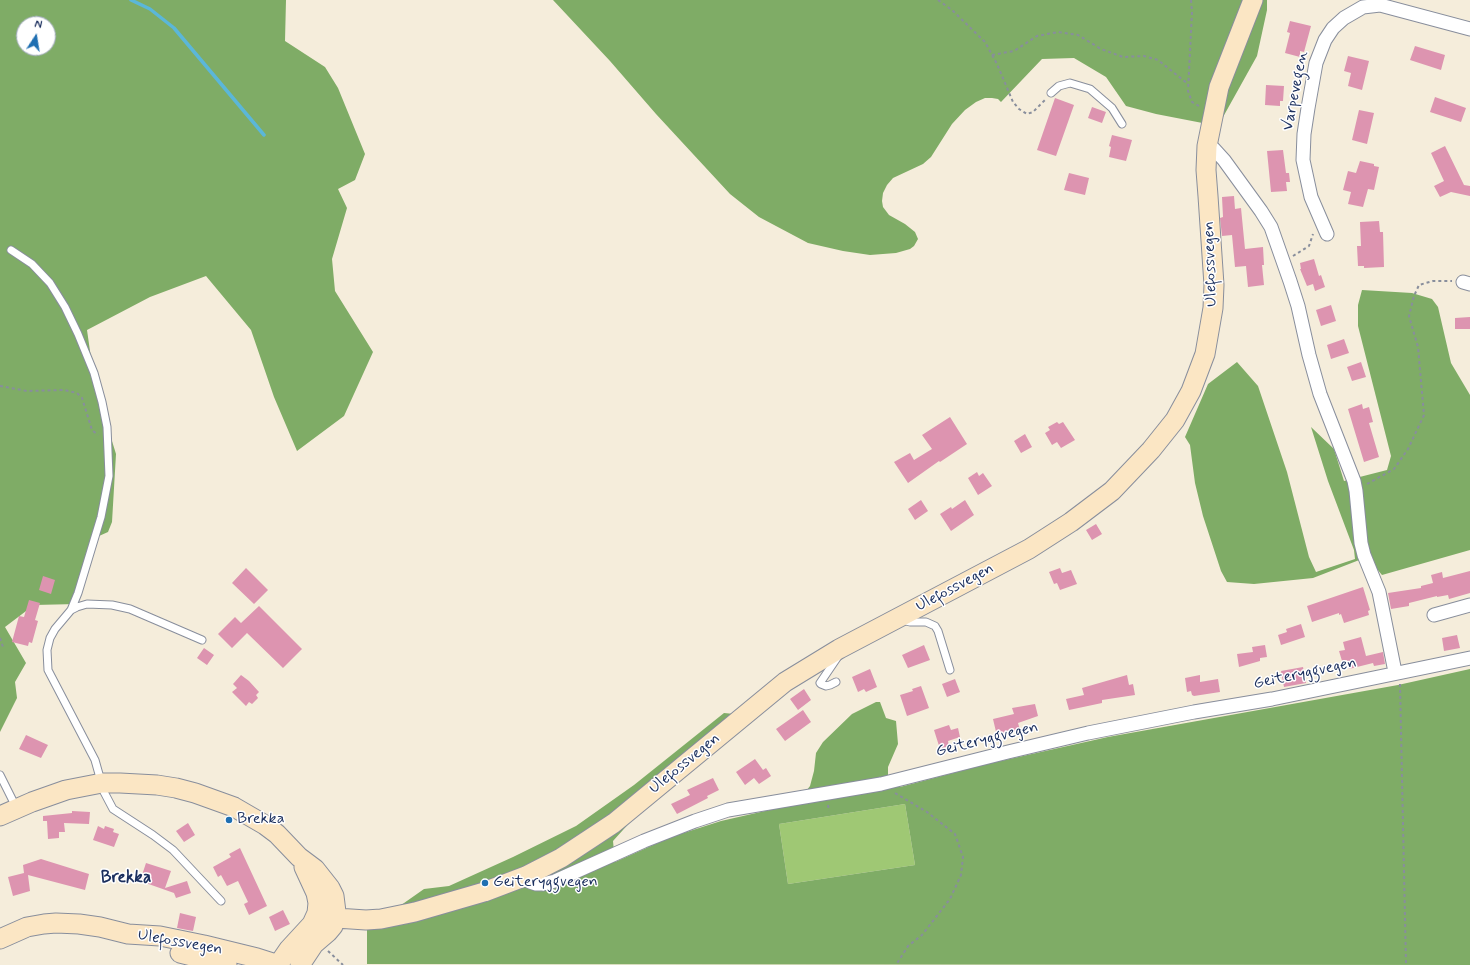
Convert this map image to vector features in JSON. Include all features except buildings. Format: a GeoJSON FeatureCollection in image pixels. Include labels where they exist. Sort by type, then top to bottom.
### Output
{"type":"FeatureCollection","features":[{"type":"Feature","properties":{"kind":"street","name":"Ulefossvegen"},"geometry":{"type":"LineString","coordinates":[[128,934],[160,936],[204,945],[279,965],[289,949],[312,924],[317,913],[336,918],[366,920],[381,919],[402,915],[484,892],[526,876],[561,858],[608,827],[785,682],[839,649],[1029,549],[1065,526],[1112,491],[1151,450],[1175,420],[1191,392],[1199,373],[1210,332],[1213,308],[1214,279],[1206,170],[1207,146],[1219,87],[1253,0]]}},
{"type":"Feature","properties":{"kind":"street","name":"Varpevegen"},"geometry":{"type":"LineString","coordinates":[[1327,234],[1310,196],[1303,160],[1304,134],[1316,63],[1325,40],[1333,28],[1344,18],[1363,7],[1380,2],[1470,29]]}},
{"type":"Feature","properties":{"kind":"street"},"geometry":{"type":"LineString","coordinates":[[1207,146],[1214,149],[1218,153],[1252,196],[1271,227],[1298,306],[1309,355],[1320,394],[1347,462],[1356,491],[1361,544],[1379,592],[1388,642],[1398,672]]}},
{"type":"Feature","properties":{"kind":"street"},"geometry":{"type":"LineString","coordinates":[[1434,615],[1470,605]]}},
{"type":"Feature","properties":{"kind":"street","name":"Geiteryggvegen"},"geometry":{"type":"LineString","coordinates":[[526,876],[530,882],[536,884],[544,884],[555,881],[695,820],[728,810],[881,784],[1088,733],[1330,687],[1470,658]]}},
{"type":"Feature","properties":{"kind":"street"},"geometry":{"type":"LineString","coordinates":[[0,816],[17,808],[66,790],[102,784],[128,783],[157,785],[182,790],[215,800],[234,808],[265,825],[299,857],[315,869],[330,888],[334,896],[336,918],[328,932],[314,944],[300,965]]}},
{"type":"Feature","properties":{"kind":"street"},"geometry":{"type":"LineString","coordinates":[[299,857],[316,893],[318,903],[317,913]]}},
{"type":"Feature","properties":{"kind":"street","name":"Ulefossvegen"},"geometry":{"type":"LineString","coordinates":[[0,939],[27,927],[56,923],[100,927],[128,934],[158,947],[227,965]]}},
{"type":"Feature","properties":{"kind":"lane"},"geometry":{"type":"LineString","coordinates":[[1051,94],[1059,86],[1070,83],[1090,89],[1112,108],[1122,124]]}},
{"type":"Feature","properties":{"kind":"lane"},"geometry":{"type":"LineString","coordinates":[[11,250],[32,264],[50,283],[65,307],[94,373],[102,402],[108,439],[109,460],[106,492],[101,517],[84,575],[71,610],[55,629],[50,638],[47,650],[48,670],[95,760],[107,800],[113,809],[173,850],[221,901]]}},
{"type":"Feature","properties":{"kind":"lane"},"geometry":{"type":"LineString","coordinates":[[71,610],[87,604],[112,605],[130,609],[202,640]]}},
{"type":"Feature","properties":{"kind":"lane"},"geometry":{"type":"LineString","coordinates":[[896,618],[910,622],[926,622],[935,626],[938,631],[950,670]]}},
{"type":"Feature","properties":{"kind":"lane"},"geometry":{"type":"LineString","coordinates":[[836,682],[826,686],[820,683],[822,678],[839,656],[839,649]]}},
{"type":"Feature","properties":{"kind":"lane"},"geometry":{"type":"LineString","coordinates":[[0,775],[17,808]]}},
{"type":"Feature","properties":{"kind":"path"},"geometry":{"type":"LineString","coordinates":[[938,0],[952,10],[985,42],[1013,102],[1019,109],[1027,114],[1033,112],[1051,94]]}},
{"type":"Feature","properties":{"kind":"path"},"geometry":{"type":"LineString","coordinates":[[1191,0],[1192,12],[1188,91],[1192,102],[1196,105],[1214,111]]}},
{"type":"Feature","properties":{"kind":"path"},"geometry":{"type":"LineString","coordinates":[[992,55],[1014,51],[1037,36],[1058,32],[1078,35],[1101,49],[1123,57],[1144,56],[1158,60],[1188,84]]}},
{"type":"Feature","properties":{"kind":"path"},"geometry":{"type":"LineString","coordinates":[[1283,261],[1309,246],[1313,233]]}},
{"type":"Feature","properties":{"kind":"path"},"geometry":{"type":"LineString","coordinates":[[1356,491],[1394,469],[1408,449],[1424,415],[1418,347],[1409,316],[1414,296],[1419,285],[1433,281],[1467,283]]}},
{"type":"Feature","properties":{"kind":"path"},"geometry":{"type":"LineString","coordinates":[[0,386],[27,391],[64,390],[77,393],[82,398],[92,430],[100,437],[108,439]]}},
{"type":"Feature","properties":{"kind":"path"},"geometry":{"type":"LineString","coordinates":[[0,638],[3,647]]}},
{"type":"Feature","properties":{"kind":"path"},"geometry":{"type":"LineString","coordinates":[[1398,672],[1406,965]]}},
{"type":"Feature","properties":{"kind":"path"},"geometry":{"type":"LineString","coordinates":[[881,784],[927,812],[954,834],[963,857],[961,875],[950,899],[922,934],[908,946],[896,965]]}},
{"type":"Feature","properties":{"kind":"path"},"geometry":{"type":"LineString","coordinates":[[326,946],[328,953],[343,965]]}},
{"type":"Feature","properties":{"kind":"green space"},"geometry":{"type":"Polygon","coordinates":[[[0,0],[286,0],[285,41],[325,67],[338,88],[365,154],[355,180],[338,189],[347,208],[332,259],[335,291],[373,352],[344,416],[297,451],[274,397],[251,330],[206,276],[150,297],[87,330],[95,386],[116,454],[112,522],[108,532],[99,536],[77,604],[34,605],[5,627],[26,663],[15,682],[17,698],[0,732],[0,0]]]}},
{"type":"Feature","properties":{"kind":"green space"},"geometry":{"type":"Polygon","coordinates":[[[553,0],[1267,0],[1267,10],[1257,56],[1218,126],[1156,114],[1126,106],[1106,77],[1074,58],[1042,59],[1001,102],[998,99],[985,98],[976,102],[965,110],[952,124],[931,157],[923,164],[893,178],[883,193],[883,207],[889,215],[905,224],[915,232],[918,239],[914,246],[910,249],[896,253],[870,255],[843,251],[808,243],[759,217],[730,194],[553,0]]]}},
{"type":"Feature","properties":{"kind":"green space"},"geometry":{"type":"Polygon","coordinates":[[[1362,290],[1412,293],[1432,299],[1438,307],[1451,363],[1470,395],[1470,550],[1382,575],[1367,557],[1313,578],[1254,584],[1227,582],[1221,571],[1203,516],[1195,483],[1190,445],[1185,437],[1208,384],[1237,362],[1258,386],[1287,472],[1309,557],[1316,572],[1355,559],[1354,550],[1328,481],[1311,427],[1334,449],[1344,481],[1387,470],[1391,456],[1358,326],[1358,305],[1362,290]]]}},
{"type":"Feature","properties":{"kind":"green space"},"geometry":{"type":"Polygon","coordinates":[[[1470,669],[1470,965],[367,964],[367,929],[424,889],[449,886],[576,826],[634,785],[724,713],[755,716],[632,820],[613,841],[615,862],[671,837],[721,821],[787,806],[800,799],[810,786],[814,771],[816,753],[823,742],[852,714],[876,702],[880,702],[886,718],[896,721],[898,744],[888,767],[888,776],[892,785],[900,787],[987,764],[1108,737],[1398,685],[1470,669]],[[905,804],[779,824],[788,884],[915,865],[905,804]]]}},
{"type":"Feature","properties":{"kind":"green space"},"geometry":{"type":"Polygon","coordinates":[[[905,804],[915,865],[788,884],[779,824],[905,804]]]}},
{"type":"Feature","properties":{"kind":"waterway"},"geometry":{"type":"LineString","coordinates":[[131,0],[150,9],[174,28],[264,135]]}},
{"type":"Feature","properties":{"kind":"place","name":"Brekka"},"geometry":{"type":"Point","coordinates":[229,820]}},
{"type":"Feature","properties":{"kind":"place","name":"Geiteryggvegen"},"geometry":{"type":"Point","coordinates":[485,883]}},
{"type":"Feature","properties":{"kind":"district","name":"Brekka"},"geometry":{"type":"Point","coordinates":[126,878]}}]}
